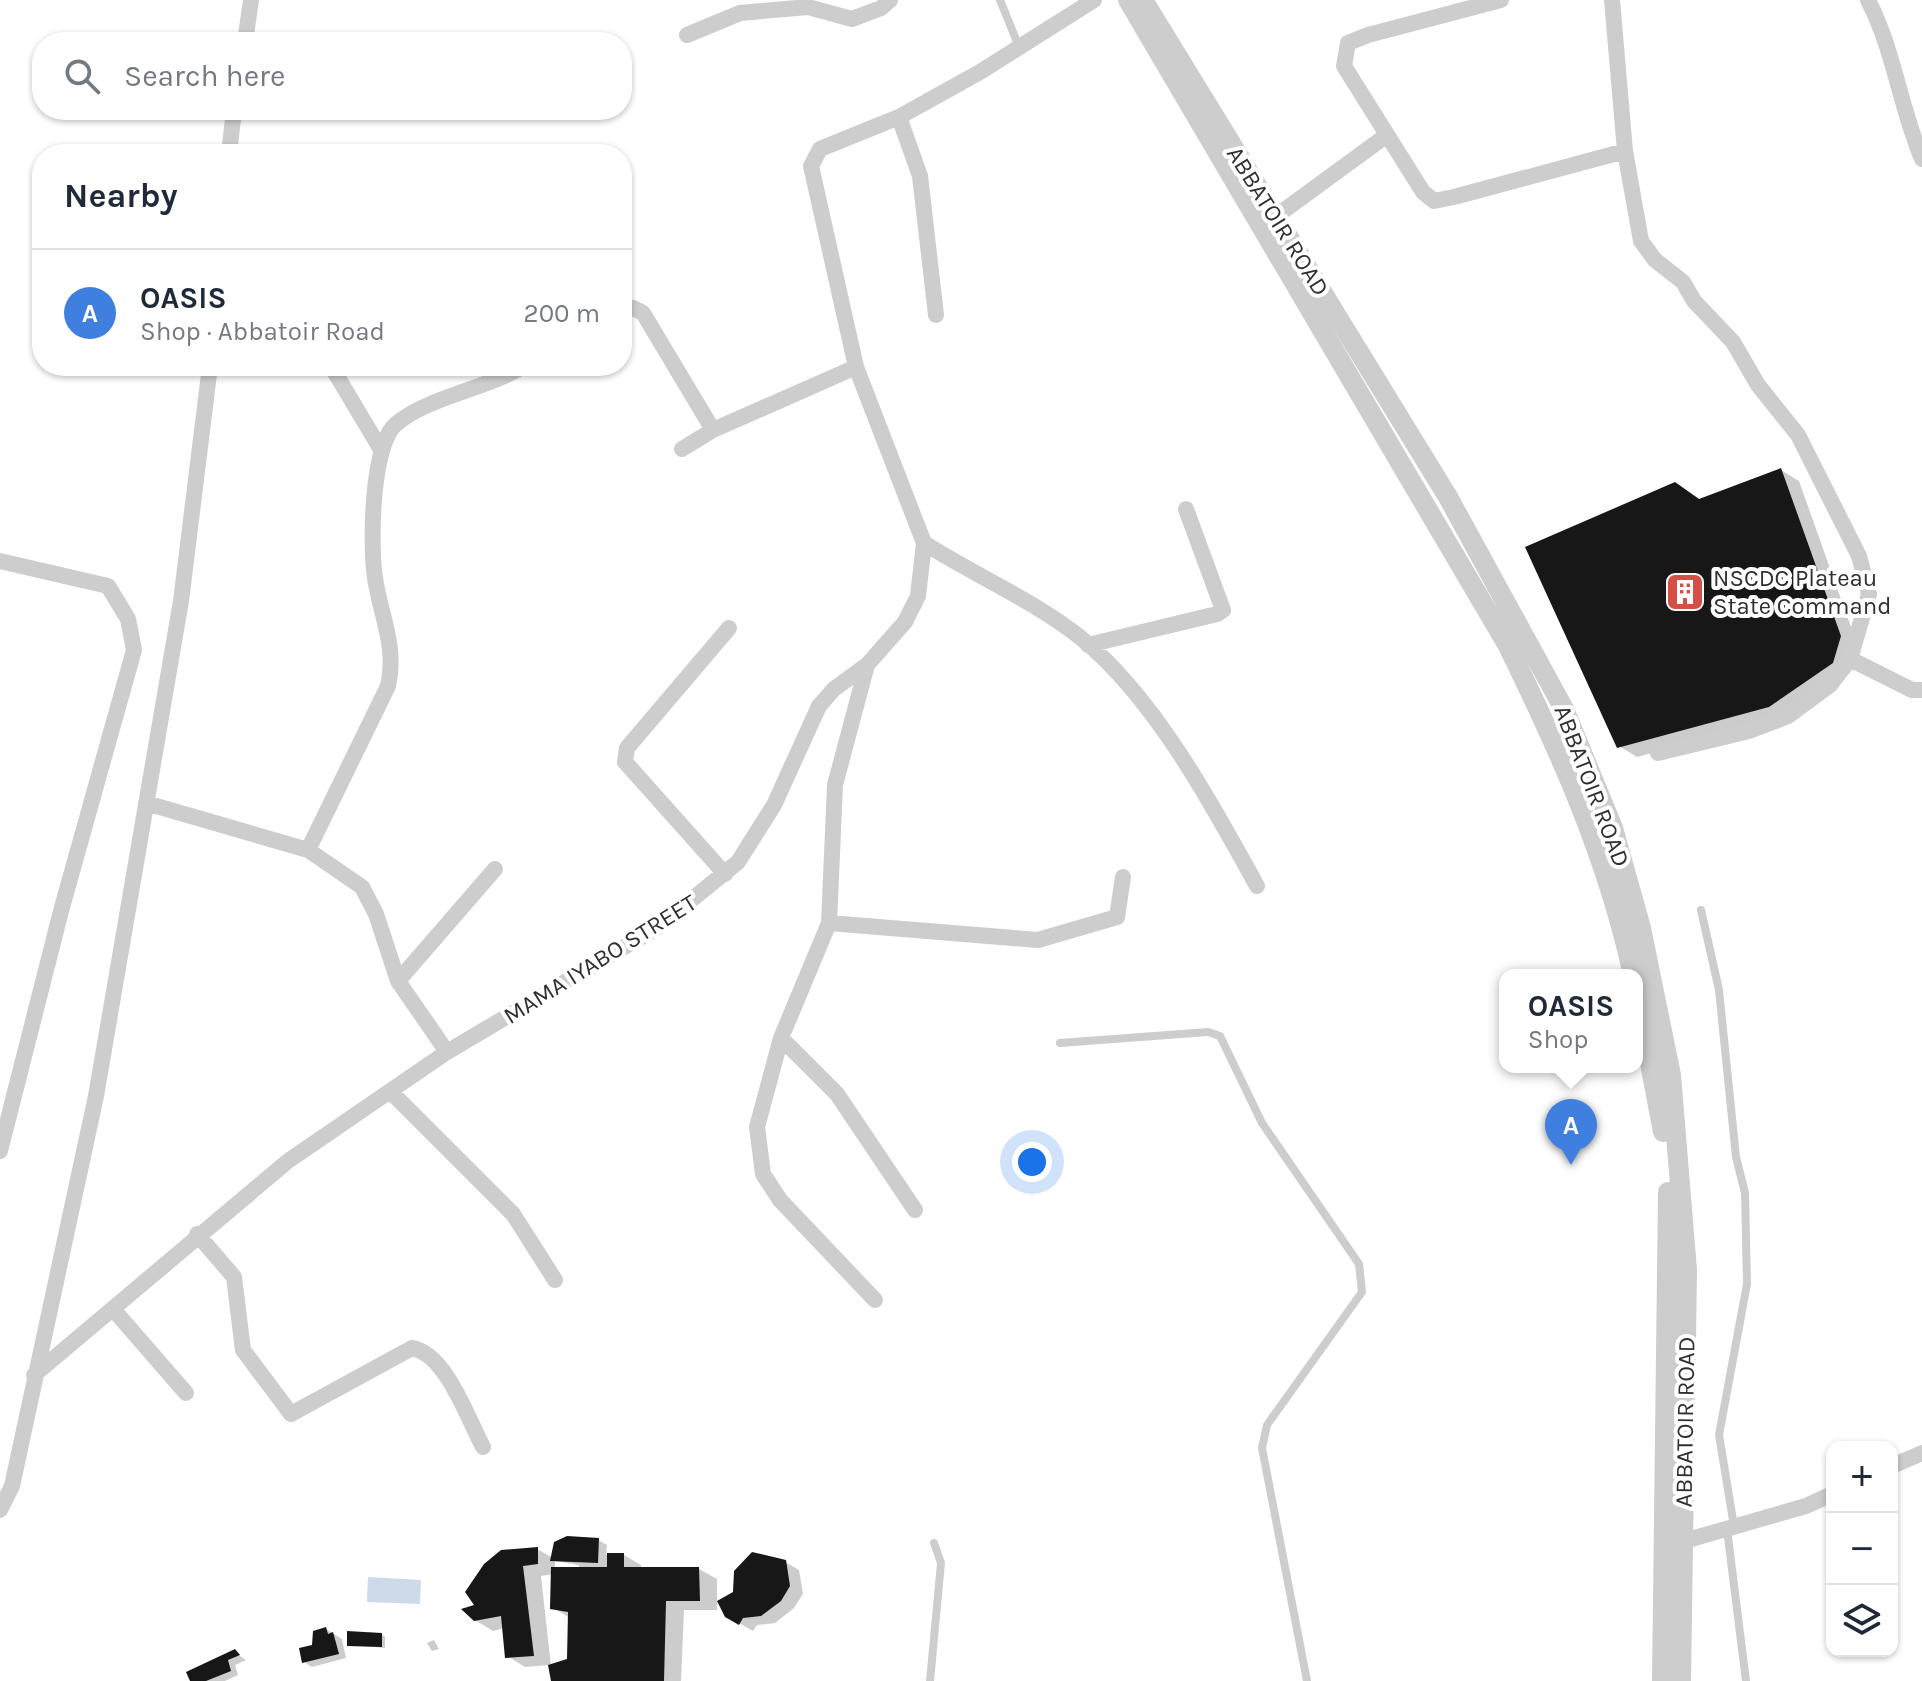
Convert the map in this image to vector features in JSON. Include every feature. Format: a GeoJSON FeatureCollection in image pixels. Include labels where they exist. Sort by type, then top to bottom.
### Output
{"type":"FeatureCollection","features":[{"type":"Feature","properties":{"kind":"street"},"geometry":{"type":"LineString","coordinates":[[246,32],[251,0]]}},
{"type":"Feature","properties":{"kind":"street"},"geometry":{"type":"LineString","coordinates":[[687,35],[740,13],[808,7],[852,19],[881,8],[890,0]]}},
{"type":"Feature","properties":{"kind":"street","name":"MAMA IYABO STREET"},"geometry":{"type":"LineString","coordinates":[[34,1375],[197,1234],[288,1161],[392,1093],[447,1052],[658,927],[738,862],[774,805],[819,706],[834,689],[867,665],[905,622],[918,596],[924,543],[856,367],[811,166],[820,149],[899,117],[1094,0]]}},
{"type":"Feature","properties":{"kind":"street","name":"ABBATOIR ROAD"},"geometry":{"type":"LineString","coordinates":[[1128,0],[1508,646],[1552,736],[1601,856],[1631,969]]}},
{"type":"Feature","properties":{"kind":"street","name":"ABBATOIR ROAD"},"geometry":{"type":"LineString","coordinates":[[1143,0],[1455,511],[1564,709],[1613,828],[1641,928],[1671,1075],[1687,1270],[1681,1681]]}},
{"type":"Feature","properties":{"kind":"street"},"geometry":{"type":"LineString","coordinates":[[1501,0],[1348,43],[1344,66],[1423,192],[1434,201],[1625,151]]}},
{"type":"Feature","properties":{"kind":"street"},"geometry":{"type":"LineString","coordinates":[[1612,0],[1625,151],[1641,241],[1655,260],[1683,282],[1694,301],[1733,342],[1758,385],[1798,435],[1859,556],[1869,594],[1850,659],[1830,685],[1788,716],[1749,731],[1658,753]]}},
{"type":"Feature","properties":{"kind":"street"},"geometry":{"type":"LineString","coordinates":[[1868,0],[1887,39],[1905,116],[1922,158]]}},
{"type":"Feature","properties":{"kind":"street"},"geometry":{"type":"LineString","coordinates":[[899,117],[920,176],[936,315]]}},
{"type":"Feature","properties":{"kind":"street"},"geometry":{"type":"LineString","coordinates":[[230,144],[233,120]]}},
{"type":"Feature","properties":{"kind":"street"},"geometry":{"type":"LineString","coordinates":[[1275,217],[1387,135]]}},
{"type":"Feature","properties":{"kind":"street"},"geometry":{"type":"LineString","coordinates":[[632,308],[643,313],[713,430]]}},
{"type":"Feature","properties":{"kind":"street"},"geometry":{"type":"LineString","coordinates":[[682,449],[713,430],[856,367]]}},
{"type":"Feature","properties":{"kind":"street"},"geometry":{"type":"LineString","coordinates":[[0,1510],[12,1486],[96,1096],[181,601],[209,376]]}},
{"type":"Feature","properties":{"kind":"street"},"geometry":{"type":"LineString","coordinates":[[337,376],[380,448]]}},
{"type":"Feature","properties":{"kind":"street"},"geometry":{"type":"LineString","coordinates":[[308,850],[388,686],[392,666],[392,649],[375,577],[375,504],[380,448],[395,424],[428,407],[508,376]]}},
{"type":"Feature","properties":{"kind":"street"},"geometry":{"type":"LineString","coordinates":[[1088,645],[1223,610],[1186,509]]}},
{"type":"Feature","properties":{"kind":"street"},"geometry":{"type":"LineString","coordinates":[[924,543],[1026,600],[1088,645],[1141,698],[1227,832],[1257,886]]}},
{"type":"Feature","properties":{"kind":"street"},"geometry":{"type":"LineString","coordinates":[[0,561],[108,586],[128,619],[134,650],[61,911],[0,1151]]}},
{"type":"Feature","properties":{"kind":"street"},"geometry":{"type":"LineString","coordinates":[[725,874],[625,762],[627,748],[729,628]]}},
{"type":"Feature","properties":{"kind":"street"},"geometry":{"type":"LineString","coordinates":[[1850,659],[1912,690],[1922,690]]}},
{"type":"Feature","properties":{"kind":"street"},"geometry":{"type":"LineString","coordinates":[[867,665],[835,785],[829,923],[781,1038],[757,1127],[763,1174],[780,1200],[875,1300]]}},
{"type":"Feature","properties":{"kind":"street"},"geometry":{"type":"LineString","coordinates":[[146,803],[308,850],[362,887],[376,914],[398,981],[447,1052]]}},
{"type":"Feature","properties":{"kind":"street"},"geometry":{"type":"LineString","coordinates":[[398,981],[495,869]]}},
{"type":"Feature","properties":{"kind":"street"},"geometry":{"type":"LineString","coordinates":[[829,923],[1038,940],[1117,917],[1123,877]]}},
{"type":"Feature","properties":{"kind":"street","name":"ABBATOIR ROAD"},"geometry":{"type":"LineString","coordinates":[[1643,1025],[1663,1126],[1669,1208],[1662,1681]]}},
{"type":"Feature","properties":{"kind":"street"},"geometry":{"type":"LineString","coordinates":[[781,1038],[837,1094],[915,1210]]}},
{"type":"Feature","properties":{"kind":"street"},"geometry":{"type":"LineString","coordinates":[[392,1093],[513,1214],[555,1280]]}},
{"type":"Feature","properties":{"kind":"street"},"geometry":{"type":"LineString","coordinates":[[0,1119],[14,1099]]}},
{"type":"Feature","properties":{"kind":"street"},"geometry":{"type":"LineString","coordinates":[[197,1234],[234,1277],[243,1350],[291,1414],[302,1411],[412,1348],[427,1351],[439,1363],[483,1447]]}},
{"type":"Feature","properties":{"kind":"street"},"geometry":{"type":"LineString","coordinates":[[113,1309],[186,1393]]}},
{"type":"Feature","properties":{"kind":"street"},"geometry":{"type":"LineString","coordinates":[[1898,1463],[1922,1453]]}},
{"type":"Feature","properties":{"kind":"street"},"geometry":{"type":"LineString","coordinates":[[1684,1541],[1806,1506],[1826,1497]]}},
{"type":"Feature","properties":{"kind":"lane"},"geometry":{"type":"LineString","coordinates":[[1000,0],[1019,47]]}},
{"type":"Feature","properties":{"kind":"lane"},"geometry":{"type":"LineString","coordinates":[[1701,910],[1719,990],[1736,1157],[1745,1193],[1747,1284],[1719,1435],[1746,1681]]}},
{"type":"Feature","properties":{"kind":"lane"},"geometry":{"type":"LineString","coordinates":[[1060,1043],[1208,1032],[1220,1036],[1262,1123],[1359,1264],[1362,1292],[1267,1425],[1262,1448],[1307,1681]]}},
{"type":"Feature","properties":{"kind":"lane"},"geometry":{"type":"LineString","coordinates":[[930,1681],[941,1563],[934,1543]]}},
{"type":"Feature","properties":{"kind":"water"},"geometry":{"type":"Polygon","coordinates":[[[368,1577],[421,1580],[420,1604],[367,1602],[368,1577]]]}},
{"type":"Feature","properties":{"kind":"building","name":"NSCDC Plateau State Command"},"geometry":{"type":"Polygon","coordinates":[[[1781,468],[1841,636],[1833,663],[1769,707],[1617,748],[1525,547],[1675,482],[1699,499],[1781,468]]]}},
{"type":"Feature","properties":{"kind":"building"},"geometry":{"type":"Polygon","coordinates":[[[567,1536],[599,1538],[598,1563],[550,1561],[554,1542],[567,1536]]]}},
{"type":"Feature","properties":{"kind":"building"},"geometry":{"type":"Polygon","coordinates":[[[538,1547],[538,1564],[523,1566],[534,1656],[505,1658],[501,1616],[474,1621],[461,1609],[474,1605],[465,1592],[484,1564],[501,1550],[538,1547]]]}},
{"type":"Feature","properties":{"kind":"building"},"geometry":{"type":"Polygon","coordinates":[[[752,1552],[786,1560],[790,1586],[781,1601],[761,1616],[743,1618],[739,1625],[725,1617],[717,1601],[733,1592],[734,1571],[752,1552]]]}},
{"type":"Feature","properties":{"kind":"building"},"geometry":{"type":"Polygon","coordinates":[[[607,1553],[624,1553],[624,1567],[699,1567],[700,1601],[666,1601],[664,1681],[551,1681],[548,1665],[567,1659],[568,1612],[550,1609],[551,1567],[607,1567],[607,1553]]]}},
{"type":"Feature","properties":{"kind":"building"},"geometry":{"type":"Polygon","coordinates":[[[326,1627],[328,1634],[333,1632],[339,1654],[302,1663],[299,1648],[312,1645],[313,1631],[326,1627]]]}},
{"type":"Feature","properties":{"kind":"building"},"geometry":{"type":"Polygon","coordinates":[[[347,1631],[382,1633],[382,1647],[347,1646],[347,1631]]]}},
{"type":"Feature","properties":{"kind":"building"},"geometry":{"type":"Polygon","coordinates":[[[235,1649],[240,1655],[228,1660],[231,1671],[206,1681],[190,1681],[186,1672],[235,1649]]]}},
{"type":"Feature","properties":{"kind":"place","name":"NSCDC Plateau State Command"},"geometry":{"type":"Point","coordinates":[1685,592]}},
{"type":"Feature","properties":{"kind":"place","name":"OASIS"},"geometry":{"type":"Point","coordinates":[1571,1165]}}]}
